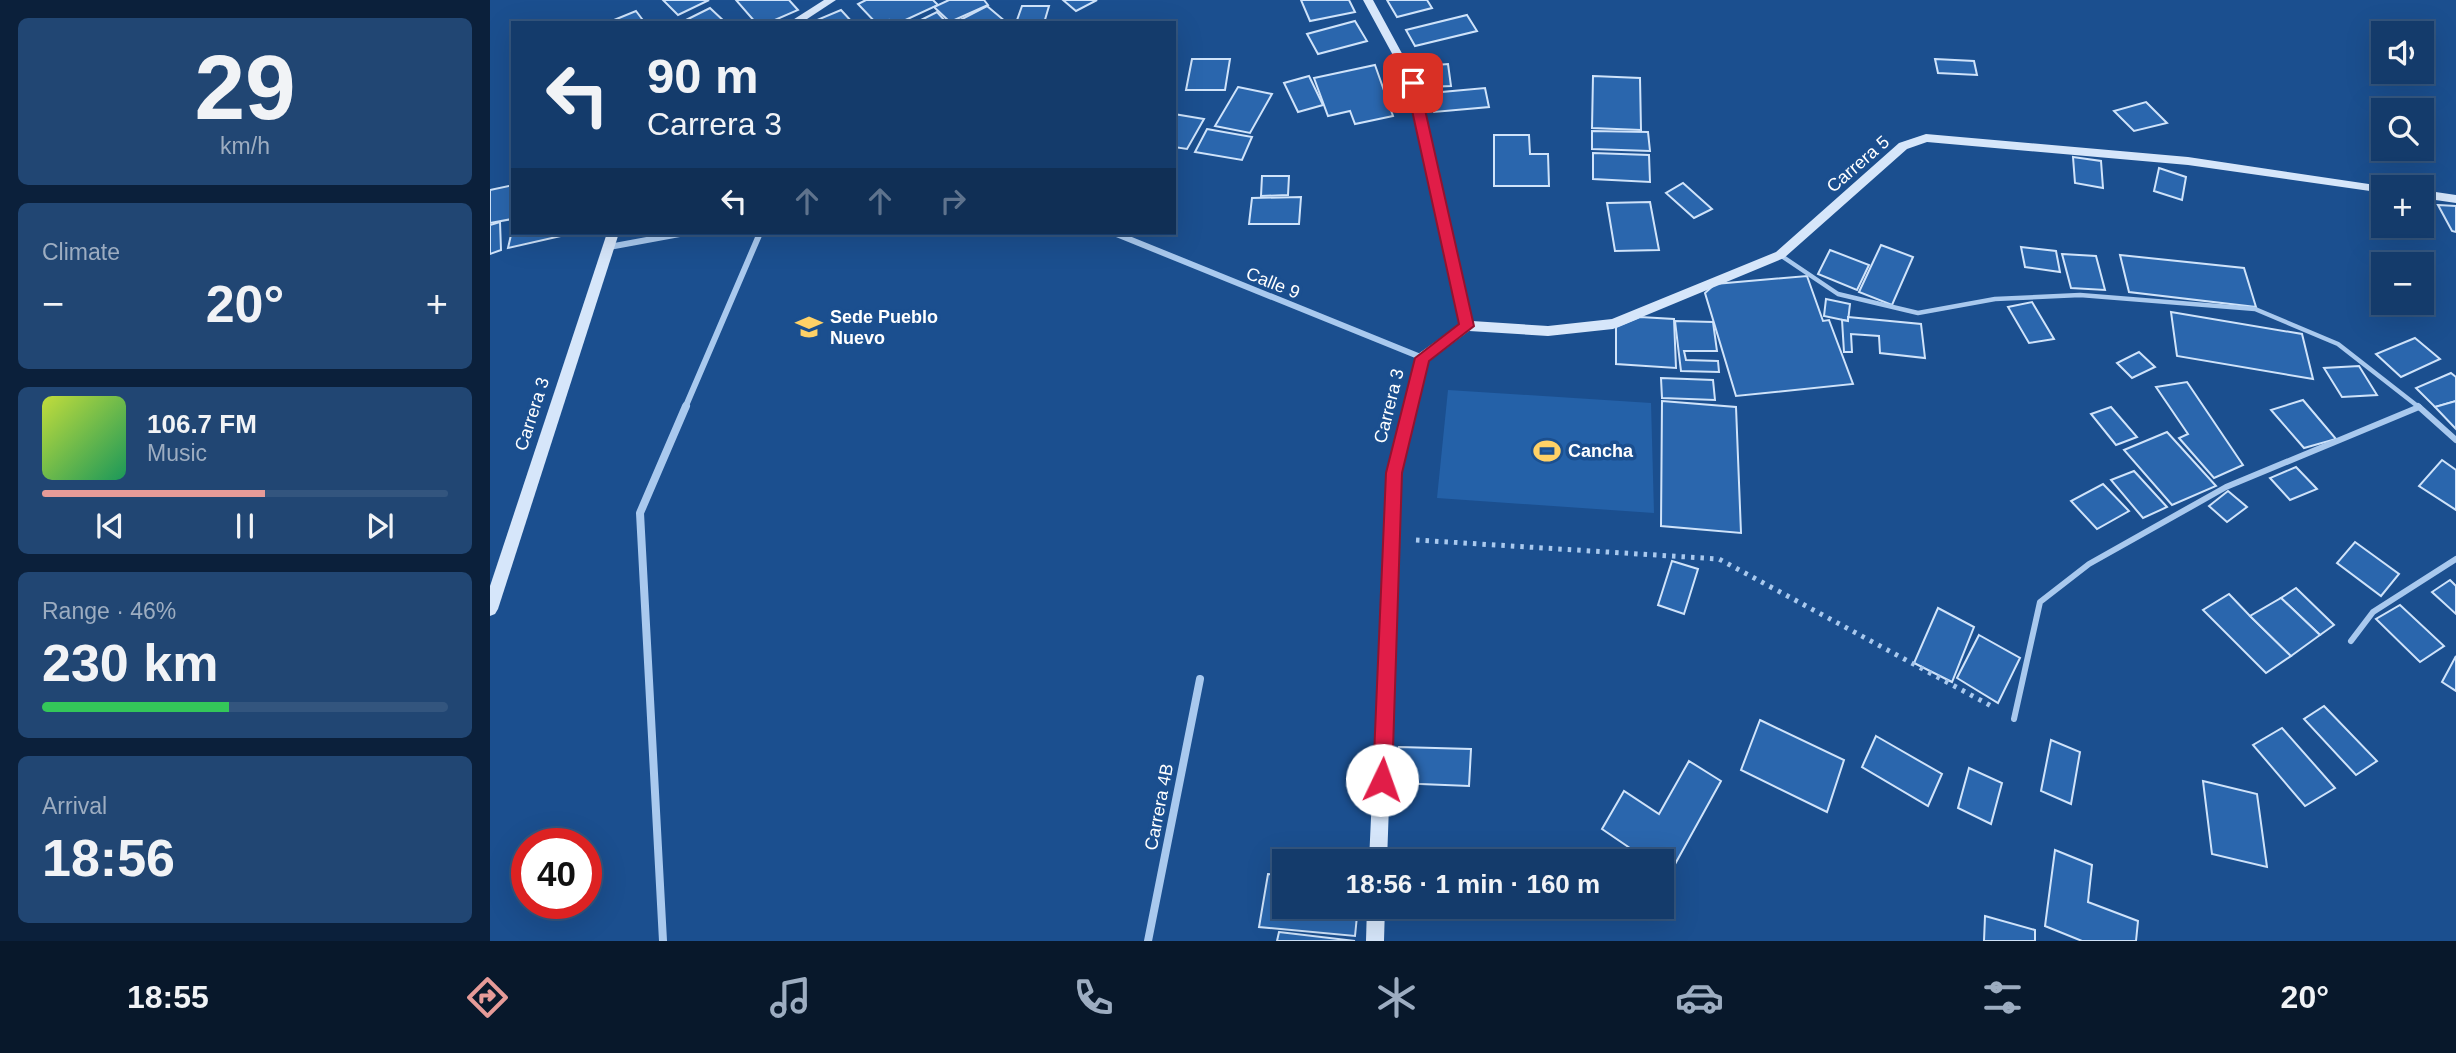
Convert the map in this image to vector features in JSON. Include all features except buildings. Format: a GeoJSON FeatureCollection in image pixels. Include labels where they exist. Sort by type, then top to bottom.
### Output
{"type":"FeatureCollection","features":[{"type":"Feature","properties":{"kind":"street"},"geometry":{"type":"LineString","coordinates":[[796,21],[831,0]]}},
{"type":"Feature","properties":{"kind":"street"},"geometry":{"type":"LineString","coordinates":[[1368,0],[1413,83],[1467,326]]}},
{"type":"Feature","properties":{"kind":"street","name":"Carrera 5"},"geometry":{"type":"LineString","coordinates":[[1467,326],[1549,331],[1613,324],[1780,255],[1903,146],[1926,138],[2188,161],[2371,187]]}},
{"type":"Feature","properties":{"kind":"street"},"geometry":{"type":"LineString","coordinates":[[2434,196],[2456,199]]}},
{"type":"Feature","properties":{"kind":"street"},"geometry":{"type":"LineString","coordinates":[[611,240],[664,235]]}},
{"type":"Feature","properties":{"kind":"street"},"geometry":{"type":"LineString","coordinates":[[663,941],[639,513],[759,235]]}},
{"type":"Feature","properties":{"kind":"street","name":"Calle 9"},"geometry":{"type":"LineString","coordinates":[[1119,235],[1423,358]]}},
{"type":"Feature","properties":{"kind":"street","name":"Carrera 3"},"geometry":{"type":"LineString","coordinates":[[490,609],[611,240]]}},
{"type":"Feature","properties":{"kind":"street","name":"Carrera 3"},"geometry":{"type":"LineString","coordinates":[[1379,849],[1394,539],[1394,473],[1423,358],[1467,326]]}},
{"type":"Feature","properties":{"kind":"street","name":"Carrera 4B"},"geometry":{"type":"LineString","coordinates":[[1148,941],[1200,679]]}},
{"type":"Feature","properties":{"kind":"street"},"geometry":{"type":"LineString","coordinates":[[1375,941],[1376,919]]}},
{"type":"Feature","properties":{"kind":"lane"},"geometry":{"type":"LineString","coordinates":[[1780,255],[1838,294],[1918,313],[1995,299],[2080,295],[2256,309],[2338,344],[2419,407],[2456,440]]}},
{"type":"Feature","properties":{"kind":"lane"},"geometry":{"type":"LineString","coordinates":[[2014,719],[2040,602],[2089,564],[2226,487],[2419,407]]}},
{"type":"Feature","properties":{"kind":"lane"},"geometry":{"type":"LineString","coordinates":[[2351,641],[2373,612],[2456,559]]}},
{"type":"Feature","properties":{"kind":"path"},"geometry":{"type":"LineString","coordinates":[[1394,539],[1719,559],[2014,719]]}},
{"type":"Feature","properties":{"kind":"shaded area","name":"Cancha"},"geometry":{"type":"Polygon","coordinates":[[[1448,390],[1651,403],[1654,513],[1437,498],[1448,390]]]}},
{"type":"Feature","properties":{"kind":"place","name":"Sede Pueblo Nuevo"},"geometry":{"type":"Point","coordinates":[809,327]}},
{"type":"Feature","properties":{"kind":"place","name":"Cancha"},"geometry":{"type":"Point","coordinates":[1547,451]}},
{"type":"Feature","properties":{"kind":"route"},"geometry":{"type":"LineString","coordinates":[[1382,780],[1394,539],[1394,473],[1423,358],[1467,326],[1413,83]]}}]}
